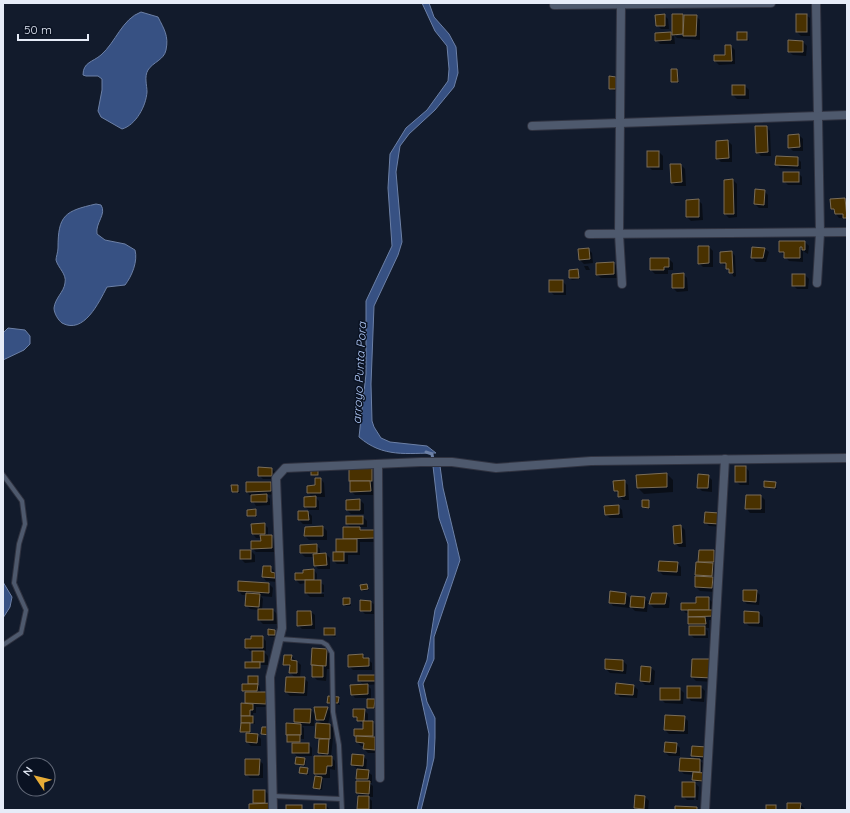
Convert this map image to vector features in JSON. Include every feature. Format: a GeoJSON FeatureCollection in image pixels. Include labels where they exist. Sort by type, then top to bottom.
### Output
{"type":"FeatureCollection","features":[{"type":"Feature","properties":{"kind":"street"},"geometry":{"type":"LineString","coordinates":[[554,5],[771,3]]}},
{"type":"Feature","properties":{"kind":"street"},"geometry":{"type":"LineString","coordinates":[[816,3],[820,233],[817,283]]}},
{"type":"Feature","properties":{"kind":"street"},"geometry":{"type":"LineString","coordinates":[[621,5],[619,234],[622,284]]}},
{"type":"Feature","properties":{"kind":"street"},"geometry":{"type":"LineString","coordinates":[[532,126],[847,115]]}},
{"type":"Feature","properties":{"kind":"street"},"geometry":{"type":"LineString","coordinates":[[589,234],[847,232]]}},
{"type":"Feature","properties":{"kind":"street"},"geometry":{"type":"LineString","coordinates":[[273,810],[270,677],[282,628],[276,478],[285,468],[452,462],[496,468],[591,461],[847,458]]}},
{"type":"Feature","properties":{"kind":"street"},"geometry":{"type":"LineString","coordinates":[[705,810],[725,459]]}},
{"type":"Feature","properties":{"kind":"street"},"geometry":{"type":"LineString","coordinates":[[378,464],[380,778]]}},
{"type":"Feature","properties":{"kind":"lane"},"geometry":{"type":"LineString","coordinates":[[3,475],[22,501],[25,524],[19,544],[14,583],[26,610],[22,633],[3,645]]}},
{"type":"Feature","properties":{"kind":"lane"},"geometry":{"type":"LineString","coordinates":[[280,639],[322,642],[327,645],[332,653],[333,712],[339,746],[342,810]]}},
{"type":"Feature","properties":{"kind":"lane"},"geometry":{"type":"LineString","coordinates":[[273,796],[341,799]]}},
{"type":"Feature","properties":{"kind":"water"},"geometry":{"type":"Polygon","coordinates":[[[422,3],[429,3],[434,17],[449,34],[456,47],[458,73],[454,87],[435,110],[409,134],[400,146],[396,172],[402,242],[398,255],[374,306],[371,384],[372,421],[381,438],[390,442],[427,446],[436,453],[396,453],[377,448],[368,444],[359,437],[366,374],[366,301],[392,246],[388,188],[390,154],[406,128],[427,110],[448,81],[449,69],[447,46],[435,31],[422,3]]]}},
{"type":"Feature","properties":{"kind":"water"},"geometry":{"type":"Polygon","coordinates":[[[141,12],[158,17],[164,29],[167,45],[165,53],[161,59],[148,70],[146,78],[147,92],[142,109],[132,124],[122,129],[101,117],[98,111],[102,90],[102,79],[98,76],[83,75],[83,71],[89,63],[106,50],[124,25],[134,15],[141,12]]]}},
{"type":"Feature","properties":{"kind":"water"},"geometry":{"type":"Polygon","coordinates":[[[96,204],[101,205],[103,212],[97,234],[105,240],[125,244],[135,250],[135,264],[125,285],[107,287],[100,301],[90,315],[77,325],[70,326],[61,322],[56,316],[54,310],[55,304],[63,289],[65,280],[64,274],[56,260],[58,237],[62,221],[65,216],[77,209],[96,204]]]}},
{"type":"Feature","properties":{"kind":"water"},"geometry":{"type":"Polygon","coordinates":[[[8,328],[25,330],[30,336],[30,344],[24,350],[3,360],[3,333],[8,328]]]}},
{"type":"Feature","properties":{"kind":"water"},"geometry":{"type":"Polygon","coordinates":[[[433,466],[440,466],[443,488],[460,560],[434,637],[434,659],[423,684],[427,702],[435,718],[435,738],[434,758],[421,810],[417,810],[427,766],[429,734],[418,683],[427,660],[435,610],[448,576],[448,544],[439,518],[433,466]]]}},
{"type":"Feature","properties":{"kind":"water"},"geometry":{"type":"Polygon","coordinates":[[[3,582],[12,597],[10,607],[3,618],[3,582]]]}},
{"type":"Feature","properties":{"kind":"building"},"geometry":{"type":"Polygon","coordinates":[[[665,14],[665,26],[656,26],[655,15],[665,14]]]}},
{"type":"Feature","properties":{"kind":"building"},"geometry":{"type":"Polygon","coordinates":[[[672,14],[683,14],[683,34],[672,35],[672,14]]]}},
{"type":"Feature","properties":{"kind":"building"},"geometry":{"type":"Polygon","coordinates":[[[796,14],[807,14],[807,32],[796,32],[796,14]]]}},
{"type":"Feature","properties":{"kind":"building"},"geometry":{"type":"Polygon","coordinates":[[[684,15],[697,15],[696,36],[683,36],[684,15]]]}},
{"type":"Feature","properties":{"kind":"building"},"geometry":{"type":"Polygon","coordinates":[[[671,32],[671,40],[655,41],[655,33],[671,32]]]}},
{"type":"Feature","properties":{"kind":"building"},"geometry":{"type":"Polygon","coordinates":[[[737,32],[747,32],[747,40],[737,40],[737,32]]]}},
{"type":"Feature","properties":{"kind":"building"},"geometry":{"type":"Polygon","coordinates":[[[788,40],[803,41],[803,52],[788,52],[788,40]]]}},
{"type":"Feature","properties":{"kind":"building"},"geometry":{"type":"Polygon","coordinates":[[[725,45],[731,45],[732,61],[714,61],[714,55],[725,55],[725,45]]]}},
{"type":"Feature","properties":{"kind":"building"},"geometry":{"type":"Polygon","coordinates":[[[671,69],[677,69],[678,82],[671,82],[671,69]]]}},
{"type":"Feature","properties":{"kind":"building"},"geometry":{"type":"Polygon","coordinates":[[[609,76],[616,77],[616,89],[609,89],[609,76]]]}},
{"type":"Feature","properties":{"kind":"building"},"geometry":{"type":"Polygon","coordinates":[[[732,85],[745,85],[745,95],[732,95],[732,85]]]}},
{"type":"Feature","properties":{"kind":"building"},"geometry":{"type":"Polygon","coordinates":[[[755,126],[767,126],[768,152],[756,153],[755,126]]]}},
{"type":"Feature","properties":{"kind":"building"},"geometry":{"type":"Polygon","coordinates":[[[799,134],[800,147],[788,148],[788,135],[799,134]]]}},
{"type":"Feature","properties":{"kind":"building"},"geometry":{"type":"Polygon","coordinates":[[[728,140],[729,158],[716,159],[716,141],[728,140]]]}},
{"type":"Feature","properties":{"kind":"building"},"geometry":{"type":"Polygon","coordinates":[[[647,151],[659,151],[659,167],[647,167],[647,151]]]}},
{"type":"Feature","properties":{"kind":"building"},"geometry":{"type":"Polygon","coordinates":[[[776,156],[798,157],[798,166],[775,165],[776,156]]]}},
{"type":"Feature","properties":{"kind":"building"},"geometry":{"type":"Polygon","coordinates":[[[670,164],[681,164],[682,182],[671,183],[670,164]]]}},
{"type":"Feature","properties":{"kind":"building"},"geometry":{"type":"Polygon","coordinates":[[[783,172],[799,172],[799,182],[783,182],[783,172]]]}},
{"type":"Feature","properties":{"kind":"building"},"geometry":{"type":"Polygon","coordinates":[[[733,179],[734,214],[724,214],[724,180],[733,179]]]}},
{"type":"Feature","properties":{"kind":"building"},"geometry":{"type":"Polygon","coordinates":[[[755,189],[765,190],[764,205],[754,204],[755,189]]]}},
{"type":"Feature","properties":{"kind":"building"},"geometry":{"type":"Polygon","coordinates":[[[845,198],[847,218],[843,218],[843,214],[835,214],[834,209],[831,209],[830,199],[845,198]]]}},
{"type":"Feature","properties":{"kind":"building"},"geometry":{"type":"Polygon","coordinates":[[[699,199],[699,217],[686,217],[686,200],[699,199]]]}},
{"type":"Feature","properties":{"kind":"building"},"geometry":{"type":"Polygon","coordinates":[[[779,241],[805,241],[805,250],[802,250],[802,247],[800,247],[800,258],[784,258],[784,252],[779,252],[779,241]]]}},
{"type":"Feature","properties":{"kind":"building"},"geometry":{"type":"Polygon","coordinates":[[[698,246],[709,246],[709,263],[698,264],[698,246]]]}},
{"type":"Feature","properties":{"kind":"building"},"geometry":{"type":"Polygon","coordinates":[[[752,247],[765,248],[763,258],[751,258],[752,247]]]}},
{"type":"Feature","properties":{"kind":"building"},"geometry":{"type":"Polygon","coordinates":[[[589,248],[590,259],[579,260],[578,249],[589,248]]]}},
{"type":"Feature","properties":{"kind":"building"},"geometry":{"type":"Polygon","coordinates":[[[732,251],[733,273],[729,273],[729,269],[726,269],[726,263],[720,263],[720,252],[732,251]]]}},
{"type":"Feature","properties":{"kind":"building"},"geometry":{"type":"Polygon","coordinates":[[[650,258],[669,258],[669,267],[664,267],[664,270],[650,270],[650,258]]]}},
{"type":"Feature","properties":{"kind":"building"},"geometry":{"type":"Polygon","coordinates":[[[614,262],[614,274],[596,275],[596,263],[614,262]]]}},
{"type":"Feature","properties":{"kind":"building"},"geometry":{"type":"Polygon","coordinates":[[[578,269],[579,278],[569,278],[569,270],[578,269]]]}},
{"type":"Feature","properties":{"kind":"building"},"geometry":{"type":"Polygon","coordinates":[[[684,273],[684,288],[672,288],[672,274],[684,273]]]}},
{"type":"Feature","properties":{"kind":"building"},"geometry":{"type":"Polygon","coordinates":[[[792,274],[805,274],[805,286],[792,286],[792,274]]]}},
{"type":"Feature","properties":{"kind":"building"},"geometry":{"type":"Polygon","coordinates":[[[549,280],[563,280],[563,292],[549,292],[549,280]]]}},
{"type":"Feature","properties":{"kind":"building"},"geometry":{"type":"Polygon","coordinates":[[[735,466],[746,466],[746,482],[735,482],[735,466]]]}},
{"type":"Feature","properties":{"kind":"building"},"geometry":{"type":"Polygon","coordinates":[[[258,467],[272,468],[272,476],[258,476],[258,467]]]}},
{"type":"Feature","properties":{"kind":"building"},"geometry":{"type":"Polygon","coordinates":[[[311,467],[318,467],[318,475],[311,475],[311,467]]]}},
{"type":"Feature","properties":{"kind":"building"},"geometry":{"type":"Polygon","coordinates":[[[349,468],[372,468],[372,481],[349,481],[349,468]]]}},
{"type":"Feature","properties":{"kind":"building"},"geometry":{"type":"Polygon","coordinates":[[[667,473],[667,487],[637,488],[636,475],[667,473]]]}},
{"type":"Feature","properties":{"kind":"building"},"geometry":{"type":"Polygon","coordinates":[[[698,474],[709,475],[708,488],[697,488],[698,474]]]}},
{"type":"Feature","properties":{"kind":"building"},"geometry":{"type":"Polygon","coordinates":[[[315,478],[321,478],[321,493],[307,493],[307,486],[315,485],[315,478]]]}},
{"type":"Feature","properties":{"kind":"building"},"geometry":{"type":"Polygon","coordinates":[[[625,480],[625,496],[618,497],[618,491],[614,491],[613,481],[625,480]]]}},
{"type":"Feature","properties":{"kind":"building"},"geometry":{"type":"Polygon","coordinates":[[[350,481],[370,481],[371,491],[350,492],[350,481]]]}},
{"type":"Feature","properties":{"kind":"building"},"geometry":{"type":"Polygon","coordinates":[[[764,481],[776,482],[775,488],[764,487],[764,481]]]}},
{"type":"Feature","properties":{"kind":"building"},"geometry":{"type":"Polygon","coordinates":[[[246,482],[271,482],[271,491],[246,492],[246,482]]]}},
{"type":"Feature","properties":{"kind":"building"},"geometry":{"type":"Polygon","coordinates":[[[231,485],[238,485],[238,492],[232,492],[231,485]]]}},
{"type":"Feature","properties":{"kind":"building"},"geometry":{"type":"Polygon","coordinates":[[[267,494],[267,502],[251,502],[251,495],[267,494]]]}},
{"type":"Feature","properties":{"kind":"building"},"geometry":{"type":"Polygon","coordinates":[[[746,495],[761,495],[761,509],[745,509],[746,495]]]}},
{"type":"Feature","properties":{"kind":"building"},"geometry":{"type":"Polygon","coordinates":[[[316,496],[316,507],[304,507],[304,497],[316,496]]]}},
{"type":"Feature","properties":{"kind":"building"},"geometry":{"type":"Polygon","coordinates":[[[360,499],[360,510],[346,510],[346,500],[360,499]]]}},
{"type":"Feature","properties":{"kind":"building"},"geometry":{"type":"Polygon","coordinates":[[[642,500],[649,500],[649,508],[642,507],[642,500]]]}},
{"type":"Feature","properties":{"kind":"building"},"geometry":{"type":"Polygon","coordinates":[[[619,505],[619,514],[605,515],[604,506],[619,505]]]}},
{"type":"Feature","properties":{"kind":"building"},"geometry":{"type":"Polygon","coordinates":[[[256,509],[256,516],[247,516],[247,510],[256,509]]]}},
{"type":"Feature","properties":{"kind":"building"},"geometry":{"type":"Polygon","coordinates":[[[298,511],[308,511],[309,520],[298,520],[298,511]]]}},
{"type":"Feature","properties":{"kind":"building"},"geometry":{"type":"Polygon","coordinates":[[[705,512],[719,513],[719,524],[704,523],[705,512]]]}},
{"type":"Feature","properties":{"kind":"building"},"geometry":{"type":"Polygon","coordinates":[[[346,516],[363,516],[363,524],[346,524],[346,516]]]}},
{"type":"Feature","properties":{"kind":"building"},"geometry":{"type":"Polygon","coordinates":[[[265,523],[265,534],[252,534],[251,524],[265,523]]]}},
{"type":"Feature","properties":{"kind":"building"},"geometry":{"type":"Polygon","coordinates":[[[681,525],[682,543],[674,544],[673,526],[681,525]]]}},
{"type":"Feature","properties":{"kind":"building"},"geometry":{"type":"Polygon","coordinates":[[[323,526],[323,536],[304,536],[305,527],[323,526]]]}},
{"type":"Feature","properties":{"kind":"building"},"geometry":{"type":"Polygon","coordinates":[[[343,527],[360,527],[360,530],[375,530],[375,538],[343,539],[343,527]]]}},
{"type":"Feature","properties":{"kind":"building"},"geometry":{"type":"Polygon","coordinates":[[[260,535],[272,535],[272,548],[251,549],[251,541],[261,541],[260,535]]]}},
{"type":"Feature","properties":{"kind":"building"},"geometry":{"type":"Polygon","coordinates":[[[336,539],[357,539],[357,552],[336,552],[336,539]]]}},
{"type":"Feature","properties":{"kind":"building"},"geometry":{"type":"Polygon","coordinates":[[[317,544],[317,553],[300,553],[300,545],[317,544]]]}},
{"type":"Feature","properties":{"kind":"building"},"geometry":{"type":"Polygon","coordinates":[[[240,550],[251,550],[251,559],[240,559],[240,550]]]}},
{"type":"Feature","properties":{"kind":"building"},"geometry":{"type":"Polygon","coordinates":[[[699,550],[714,550],[714,562],[698,562],[699,550]]]}},
{"type":"Feature","properties":{"kind":"building"},"geometry":{"type":"Polygon","coordinates":[[[333,552],[344,552],[344,561],[333,561],[333,552]]]}},
{"type":"Feature","properties":{"kind":"building"},"geometry":{"type":"Polygon","coordinates":[[[326,553],[327,565],[314,566],[313,554],[326,553]]]}},
{"type":"Feature","properties":{"kind":"building"},"geometry":{"type":"Polygon","coordinates":[[[659,561],[678,562],[677,572],[658,571],[659,561]]]}},
{"type":"Feature","properties":{"kind":"building"},"geometry":{"type":"Polygon","coordinates":[[[696,562],[713,563],[712,576],[695,575],[696,562]]]}},
{"type":"Feature","properties":{"kind":"building"},"geometry":{"type":"Polygon","coordinates":[[[263,566],[271,566],[271,572],[275,573],[275,578],[262,577],[263,566]]]}},
{"type":"Feature","properties":{"kind":"building"},"geometry":{"type":"Polygon","coordinates":[[[314,569],[314,580],[295,580],[295,573],[303,573],[303,570],[314,569]]]}},
{"type":"Feature","properties":{"kind":"building"},"geometry":{"type":"Polygon","coordinates":[[[695,576],[713,577],[712,588],[695,587],[695,576]]]}},
{"type":"Feature","properties":{"kind":"building"},"geometry":{"type":"Polygon","coordinates":[[[305,580],[321,580],[321,593],[305,593],[305,580]]]}},
{"type":"Feature","properties":{"kind":"building"},"geometry":{"type":"Polygon","coordinates":[[[238,581],[269,583],[269,593],[238,591],[238,581]]]}},
{"type":"Feature","properties":{"kind":"building"},"geometry":{"type":"Polygon","coordinates":[[[367,584],[368,589],[361,590],[360,585],[367,584]]]}},
{"type":"Feature","properties":{"kind":"building"},"geometry":{"type":"Polygon","coordinates":[[[743,590],[757,590],[756,602],[743,601],[743,590]]]}},
{"type":"Feature","properties":{"kind":"building"},"geometry":{"type":"Polygon","coordinates":[[[610,591],[626,593],[625,604],[609,603],[610,591]]]}},
{"type":"Feature","properties":{"kind":"building"},"geometry":{"type":"Polygon","coordinates":[[[246,593],[260,594],[259,607],[245,606],[246,593]]]}},
{"type":"Feature","properties":{"kind":"building"},"geometry":{"type":"Polygon","coordinates":[[[652,593],[667,593],[665,604],[649,604],[652,593]]]}},
{"type":"Feature","properties":{"kind":"building"},"geometry":{"type":"Polygon","coordinates":[[[631,596],[645,597],[644,608],[630,607],[631,596]]]}},
{"type":"Feature","properties":{"kind":"building"},"geometry":{"type":"Polygon","coordinates":[[[696,597],[709,597],[709,610],[681,610],[681,603],[696,603],[696,597]]]}},
{"type":"Feature","properties":{"kind":"building"},"geometry":{"type":"Polygon","coordinates":[[[343,598],[350,598],[350,604],[343,605],[343,598]]]}},
{"type":"Feature","properties":{"kind":"building"},"geometry":{"type":"Polygon","coordinates":[[[360,600],[371,601],[371,611],[360,611],[360,600]]]}},
{"type":"Feature","properties":{"kind":"building"},"geometry":{"type":"Polygon","coordinates":[[[258,609],[273,609],[273,620],[258,620],[258,609]]]}},
{"type":"Feature","properties":{"kind":"building"},"geometry":{"type":"Polygon","coordinates":[[[688,610],[714,610],[714,616],[688,617],[688,610]]]}},
{"type":"Feature","properties":{"kind":"building"},"geometry":{"type":"Polygon","coordinates":[[[297,611],[311,611],[312,625],[297,626],[297,611]]]}},
{"type":"Feature","properties":{"kind":"building"},"geometry":{"type":"Polygon","coordinates":[[[744,611],[759,612],[759,623],[744,623],[744,611]]]}},
{"type":"Feature","properties":{"kind":"building"},"geometry":{"type":"Polygon","coordinates":[[[688,617],[705,617],[706,624],[688,624],[688,617]]]}},
{"type":"Feature","properties":{"kind":"building"},"geometry":{"type":"Polygon","coordinates":[[[689,626],[705,626],[705,635],[689,635],[689,626]]]}},
{"type":"Feature","properties":{"kind":"building"},"geometry":{"type":"Polygon","coordinates":[[[324,628],[335,628],[335,635],[324,635],[324,628]]]}},
{"type":"Feature","properties":{"kind":"building"},"geometry":{"type":"Polygon","coordinates":[[[268,629],[275,630],[275,635],[268,635],[268,629]]]}},
{"type":"Feature","properties":{"kind":"building"},"geometry":{"type":"Polygon","coordinates":[[[251,636],[263,636],[263,648],[245,648],[245,639],[251,639],[251,636]]]}},
{"type":"Feature","properties":{"kind":"building"},"geometry":{"type":"Polygon","coordinates":[[[312,648],[327,649],[326,666],[311,665],[312,648]]]}},
{"type":"Feature","properties":{"kind":"building"},"geometry":{"type":"Polygon","coordinates":[[[252,651],[264,651],[264,662],[252,662],[252,651]]]}},
{"type":"Feature","properties":{"kind":"building"},"geometry":{"type":"Polygon","coordinates":[[[363,654],[363,658],[369,658],[369,666],[348,667],[348,655],[363,654]]]}},
{"type":"Feature","properties":{"kind":"building"},"geometry":{"type":"Polygon","coordinates":[[[284,655],[292,655],[291,660],[297,661],[297,673],[289,673],[290,665],[283,665],[284,655]]]}},
{"type":"Feature","properties":{"kind":"building"},"geometry":{"type":"Polygon","coordinates":[[[605,659],[623,660],[623,671],[605,669],[605,659]]]}},
{"type":"Feature","properties":{"kind":"building"},"geometry":{"type":"Polygon","coordinates":[[[692,659],[712,659],[712,678],[691,677],[692,659]]]}},
{"type":"Feature","properties":{"kind":"building"},"geometry":{"type":"Polygon","coordinates":[[[245,662],[260,662],[260,668],[245,668],[245,662]]]}},
{"type":"Feature","properties":{"kind":"building"},"geometry":{"type":"Polygon","coordinates":[[[312,665],[323,666],[323,677],[312,677],[312,665]]]}},
{"type":"Feature","properties":{"kind":"building"},"geometry":{"type":"Polygon","coordinates":[[[641,666],[651,667],[650,682],[640,681],[641,666]]]}},
{"type":"Feature","properties":{"kind":"building"},"geometry":{"type":"Polygon","coordinates":[[[358,675],[376,675],[376,681],[358,681],[358,675]]]}},
{"type":"Feature","properties":{"kind":"building"},"geometry":{"type":"Polygon","coordinates":[[[248,676],[258,676],[258,684],[248,684],[248,676]]]}},
{"type":"Feature","properties":{"kind":"building"},"geometry":{"type":"Polygon","coordinates":[[[286,677],[305,677],[304,693],[285,692],[286,677]]]}},
{"type":"Feature","properties":{"kind":"building"},"geometry":{"type":"Polygon","coordinates":[[[616,683],[634,685],[633,695],[615,694],[616,683]]]}},
{"type":"Feature","properties":{"kind":"building"},"geometry":{"type":"Polygon","coordinates":[[[242,684],[258,684],[257,691],[242,691],[242,684]]]}},
{"type":"Feature","properties":{"kind":"building"},"geometry":{"type":"Polygon","coordinates":[[[368,684],[368,694],[351,695],[350,685],[368,684]]]}},
{"type":"Feature","properties":{"kind":"building"},"geometry":{"type":"Polygon","coordinates":[[[687,686],[701,686],[701,698],[687,698],[687,686]]]}},
{"type":"Feature","properties":{"kind":"building"},"geometry":{"type":"Polygon","coordinates":[[[660,688],[680,688],[680,700],[660,700],[660,688]]]}},
{"type":"Feature","properties":{"kind":"building"},"geometry":{"type":"Polygon","coordinates":[[[245,692],[267,692],[266,704],[245,703],[245,692]]]}},
{"type":"Feature","properties":{"kind":"building"},"geometry":{"type":"Polygon","coordinates":[[[328,696],[339,697],[338,703],[327,703],[328,696]]]}},
{"type":"Feature","properties":{"kind":"building"},"geometry":{"type":"Polygon","coordinates":[[[367,699],[375,699],[374,708],[367,708],[367,699]]]}},
{"type":"Feature","properties":{"kind":"building"},"geometry":{"type":"Polygon","coordinates":[[[241,703],[253,704],[253,710],[250,710],[250,716],[241,716],[241,703]]]}},
{"type":"Feature","properties":{"kind":"building"},"geometry":{"type":"Polygon","coordinates":[[[314,707],[328,707],[324,720],[316,720],[314,707]]]}},
{"type":"Feature","properties":{"kind":"building"},"geometry":{"type":"Polygon","coordinates":[[[294,709],[311,709],[310,723],[294,722],[294,709]]]}},
{"type":"Feature","properties":{"kind":"building"},"geometry":{"type":"Polygon","coordinates":[[[353,709],[365,709],[364,721],[357,721],[357,717],[353,717],[353,709]]]}},
{"type":"Feature","properties":{"kind":"building"},"geometry":{"type":"Polygon","coordinates":[[[665,715],[685,716],[684,731],[664,730],[665,715]]]}},
{"type":"Feature","properties":{"kind":"building"},"geometry":{"type":"Polygon","coordinates":[[[241,716],[253,716],[253,723],[241,723],[241,716]]]}},
{"type":"Feature","properties":{"kind":"building"},"geometry":{"type":"Polygon","coordinates":[[[363,721],[373,721],[373,736],[354,736],[354,729],[363,729],[363,721]]]}},
{"type":"Feature","properties":{"kind":"building"},"geometry":{"type":"Polygon","coordinates":[[[241,723],[250,723],[250,732],[240,732],[241,723]]]}},
{"type":"Feature","properties":{"kind":"building"},"geometry":{"type":"Polygon","coordinates":[[[286,723],[301,724],[301,735],[286,735],[286,723]]]}},
{"type":"Feature","properties":{"kind":"building"},"geometry":{"type":"Polygon","coordinates":[[[316,723],[330,724],[330,739],[315,738],[316,723]]]}},
{"type":"Feature","properties":{"kind":"building"},"geometry":{"type":"Polygon","coordinates":[[[262,727],[271,727],[270,735],[261,734],[262,727]]]}},
{"type":"Feature","properties":{"kind":"building"},"geometry":{"type":"Polygon","coordinates":[[[246,733],[258,734],[257,743],[246,742],[246,733]]]}},
{"type":"Feature","properties":{"kind":"building"},"geometry":{"type":"Polygon","coordinates":[[[287,735],[300,735],[300,742],[287,742],[287,735]]]}},
{"type":"Feature","properties":{"kind":"building"},"geometry":{"type":"Polygon","coordinates":[[[356,736],[375,737],[375,750],[363,749],[364,743],[356,742],[356,736]]]}},
{"type":"Feature","properties":{"kind":"building"},"geometry":{"type":"Polygon","coordinates":[[[319,739],[329,739],[328,754],[318,753],[319,739]]]}},
{"type":"Feature","properties":{"kind":"building"},"geometry":{"type":"Polygon","coordinates":[[[665,742],[677,743],[676,753],[664,752],[665,742]]]}},
{"type":"Feature","properties":{"kind":"building"},"geometry":{"type":"Polygon","coordinates":[[[292,743],[309,743],[309,753],[292,753],[292,743]]]}},
{"type":"Feature","properties":{"kind":"building"},"geometry":{"type":"Polygon","coordinates":[[[692,746],[707,747],[706,757],[691,756],[692,746]]]}},
{"type":"Feature","properties":{"kind":"building"},"geometry":{"type":"Polygon","coordinates":[[[352,754],[364,755],[363,766],[351,765],[352,754]]]}},
{"type":"Feature","properties":{"kind":"building"},"geometry":{"type":"Polygon","coordinates":[[[314,756],[332,756],[332,766],[327,766],[326,774],[314,774],[314,756]]]}},
{"type":"Feature","properties":{"kind":"building"},"geometry":{"type":"Polygon","coordinates":[[[296,757],[305,758],[304,765],[295,764],[296,757]]]}},
{"type":"Feature","properties":{"kind":"building"},"geometry":{"type":"Polygon","coordinates":[[[680,758],[700,759],[700,772],[679,771],[680,758]]]}},
{"type":"Feature","properties":{"kind":"building"},"geometry":{"type":"Polygon","coordinates":[[[245,759],[260,759],[259,775],[245,775],[245,759]]]}},
{"type":"Feature","properties":{"kind":"building"},"geometry":{"type":"Polygon","coordinates":[[[300,767],[308,768],[307,774],[299,773],[300,767]]]}},
{"type":"Feature","properties":{"kind":"building"},"geometry":{"type":"Polygon","coordinates":[[[357,769],[369,770],[368,779],[356,779],[357,769]]]}},
{"type":"Feature","properties":{"kind":"building"},"geometry":{"type":"Polygon","coordinates":[[[693,772],[704,773],[703,781],[692,780],[693,772]]]}},
{"type":"Feature","properties":{"kind":"building"},"geometry":{"type":"Polygon","coordinates":[[[315,776],[322,777],[320,789],[313,788],[315,776]]]}},
{"type":"Feature","properties":{"kind":"building"},"geometry":{"type":"Polygon","coordinates":[[[356,781],[370,781],[369,794],[356,793],[356,781]]]}},
{"type":"Feature","properties":{"kind":"building"},"geometry":{"type":"Polygon","coordinates":[[[682,782],[695,782],[695,797],[682,797],[682,782]]]}},
{"type":"Feature","properties":{"kind":"building"},"geometry":{"type":"Polygon","coordinates":[[[253,790],[265,790],[265,803],[253,803],[253,790]]]}},
{"type":"Feature","properties":{"kind":"building"},"geometry":{"type":"Polygon","coordinates":[[[635,795],[645,796],[644,809],[634,808],[635,795]]]}},
{"type":"Feature","properties":{"kind":"building"},"geometry":{"type":"Polygon","coordinates":[[[358,796],[369,796],[369,809],[357,809],[358,796]]]}},
{"type":"Feature","properties":{"kind":"building"},"geometry":{"type":"Polygon","coordinates":[[[272,803],[272,810],[249,810],[249,804],[272,803]]]}},
{"type":"Feature","properties":{"kind":"building"},"geometry":{"type":"Polygon","coordinates":[[[787,803],[801,803],[800,810],[787,810],[787,803]]]}},
{"type":"Feature","properties":{"kind":"building"},"geometry":{"type":"Polygon","coordinates":[[[314,804],[326,804],[326,810],[314,810],[314,804]]]}},
{"type":"Feature","properties":{"kind":"building"},"geometry":{"type":"Polygon","coordinates":[[[286,805],[302,805],[302,810],[286,810],[286,805]]]}},
{"type":"Feature","properties":{"kind":"building"},"geometry":{"type":"Polygon","coordinates":[[[766,805],[776,805],[776,810],[766,810],[766,805]]]}},
{"type":"Feature","properties":{"kind":"building"},"geometry":{"type":"Polygon","coordinates":[[[675,806],[697,807],[697,810],[675,810],[675,806]]]}},
{"type":"Feature","properties":{"kind":"waterway","name":"arroyo Punta Pora"},"geometry":{"type":"LineString","coordinates":[[426,452],[432,454],[433,460]]}}]}
